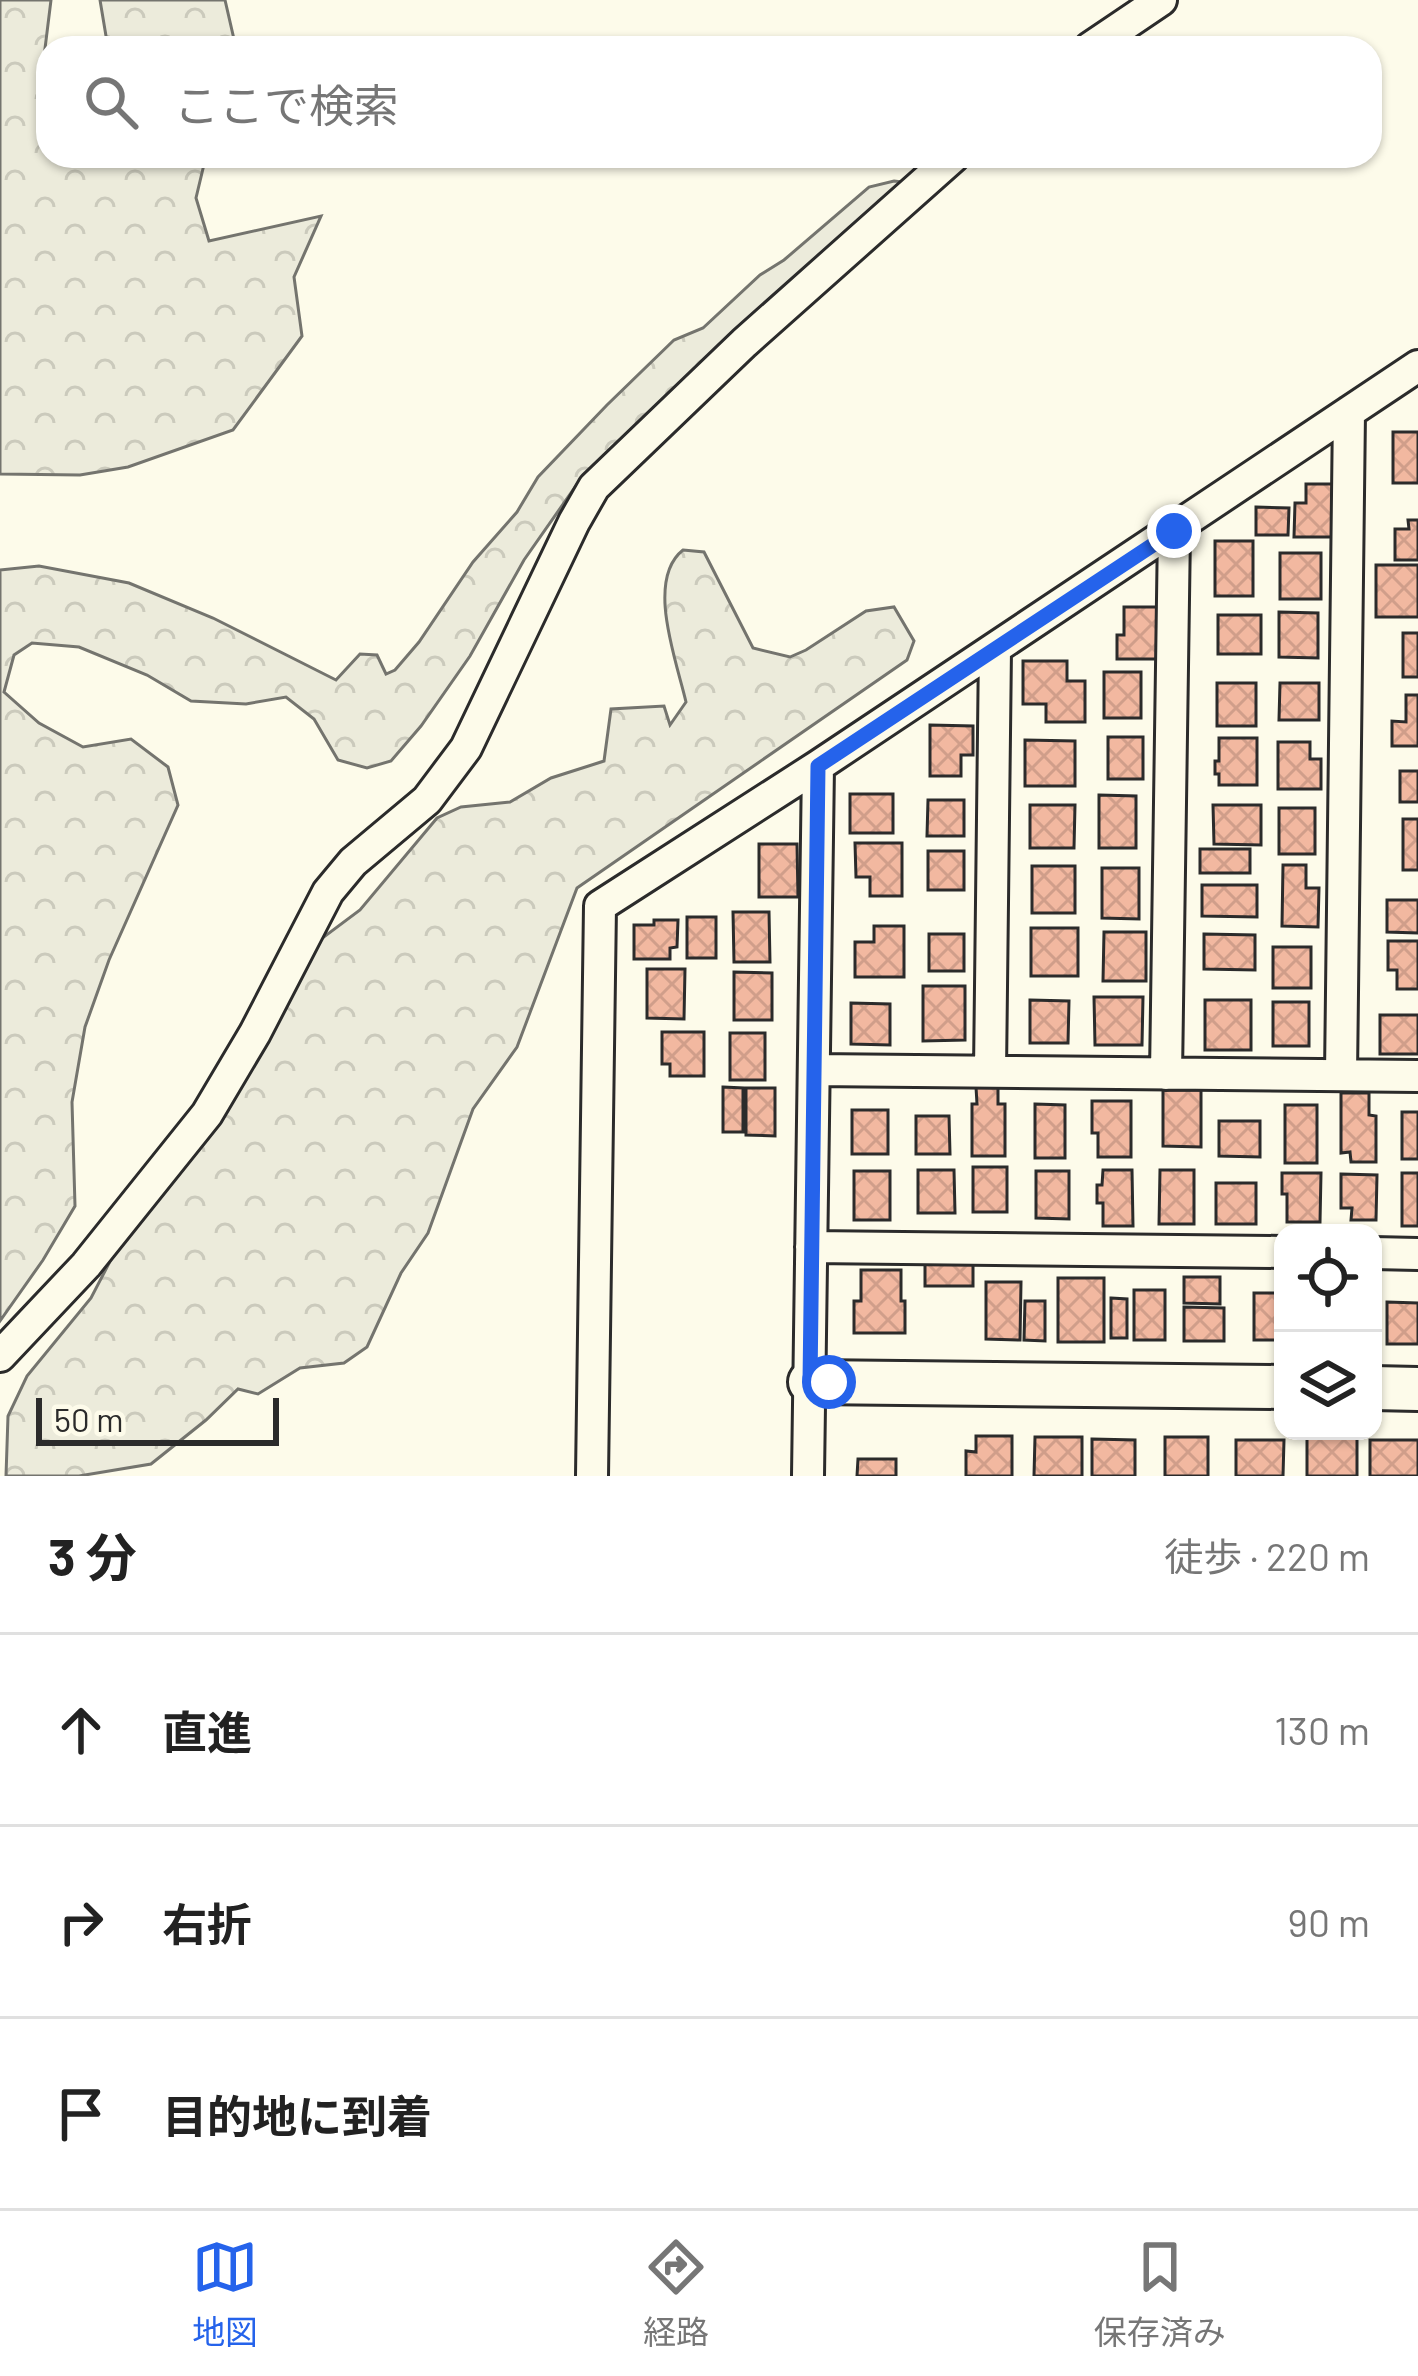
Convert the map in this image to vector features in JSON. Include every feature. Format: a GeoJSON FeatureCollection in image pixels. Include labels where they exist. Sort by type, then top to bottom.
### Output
{"type":"FeatureCollection","features":[{"type":"Feature","properties":{"kind":"street"},"geometry":{"type":"LineString","coordinates":[[1108,36],[1161,0]]}},
{"type":"Feature","properties":{"kind":"street"},"geometry":{"type":"LineString","coordinates":[[0,1356],[86,1265],[207,1114],[328,892],[353,862],[427,800],[466,748],[594,487],[744,343],[941,168]]}},
{"type":"Feature","properties":{"kind":"street"},"geometry":{"type":"LineString","coordinates":[[592,1476],[599,906],[818,766],[1418,366]]}},
{"type":"Feature","properties":{"kind":"street"},"geometry":{"type":"LineString","coordinates":[[1341,1076],[1349,412]]}},
{"type":"Feature","properties":{"kind":"street"},"geometry":{"type":"LineString","coordinates":[[1166,1074],[1174,531]]}},
{"type":"Feature","properties":{"kind":"street"},"geometry":{"type":"LineString","coordinates":[[990,1071],[994,649]]}},
{"type":"Feature","properties":{"kind":"street"},"geometry":{"type":"LineString","coordinates":[[808,1476],[818,766]]}},
{"type":"Feature","properties":{"kind":"street"},"geometry":{"type":"LineString","coordinates":[[814,1070],[1418,1076]]}},
{"type":"Feature","properties":{"kind":"street"},"geometry":{"type":"LineString","coordinates":[[811,1246],[1274,1252]]}},
{"type":"Feature","properties":{"kind":"street"},"geometry":{"type":"LineString","coordinates":[[1382,1253],[1418,1254]]}},
{"type":"Feature","properties":{"kind":"street"},"geometry":{"type":"LineString","coordinates":[[810,1382],[1274,1388]]}},
{"type":"Feature","properties":{"kind":"street"},"geometry":{"type":"LineString","coordinates":[[1382,1388],[1418,1389]]}},
{"type":"Feature","properties":{"kind":"green space"},"geometry":{"type":"Polygon","coordinates":[[[0,0],[51,0],[47,36],[36,36],[36,168],[203,168],[196,198],[209,241],[321,216],[294,277],[302,336],[233,430],[128,467],[80,475],[0,474],[0,0]]]}},
{"type":"Feature","properties":{"kind":"green space"},"geometry":{"type":"Polygon","coordinates":[[[100,0],[225,0],[233,36],[106,36],[100,0]]]}},
{"type":"Feature","properties":{"kind":"green space"},"geometry":{"type":"Polygon","coordinates":[[[903,182],[905,194],[580,480],[524,560],[470,656],[391,761],[367,768],[338,760],[314,719],[286,697],[246,704],[191,701],[147,675],[79,647],[32,643],[14,655],[4,692],[39,723],[83,747],[131,739],[168,767],[178,805],[109,960],[85,1027],[72,1102],[75,1206],[0,1321],[0,570],[39,566],[129,583],[213,618],[336,680],[360,654],[377,655],[386,674],[419,642],[538,477],[607,405],[674,340],[703,328],[869,187],[903,182]]]}},
{"type":"Feature","properties":{"kind":"green space"},"geometry":{"type":"Polygon","coordinates":[[[683,550],[704,552],[753,648],[790,657],[866,611],[894,607],[914,641],[907,660],[577,888],[517,1047],[473,1109],[428,1233],[401,1273],[367,1347],[344,1363],[300,1368],[258,1394],[238,1389],[151,1464],[79,1476],[6,1476],[8,1416],[27,1376],[91,1298],[246,1022],[321,939],[360,910],[437,818],[461,807],[510,802],[551,778],[604,761],[611,709],[664,706],[670,725],[686,702],[667,622],[666,581],[683,550]]]}},
{"type":"Feature","properties":{"kind":"building"},"geometry":{"type":"Polygon","coordinates":[[[1393,432],[1418,432],[1418,483],[1393,483],[1393,432]]]}},
{"type":"Feature","properties":{"kind":"building"},"geometry":{"type":"Polygon","coordinates":[[[1306,484],[1337,484],[1337,537],[1294,537],[1295,503],[1306,503],[1306,484]]]}},
{"type":"Feature","properties":{"kind":"building"},"geometry":{"type":"Polygon","coordinates":[[[1256,507],[1289,508],[1288,535],[1256,535],[1256,507]]]}},
{"type":"Feature","properties":{"kind":"building"},"geometry":{"type":"Polygon","coordinates":[[[1408,520],[1418,520],[1418,560],[1395,560],[1395,529],[1409,529],[1408,520]]]}},
{"type":"Feature","properties":{"kind":"building"},"geometry":{"type":"Polygon","coordinates":[[[1215,541],[1253,541],[1253,596],[1215,596],[1215,541]]]}},
{"type":"Feature","properties":{"kind":"building"},"geometry":{"type":"Polygon","coordinates":[[[1280,553],[1321,553],[1321,599],[1280,599],[1280,553]]]}},
{"type":"Feature","properties":{"kind":"building"},"geometry":{"type":"Polygon","coordinates":[[[1376,565],[1418,565],[1418,617],[1376,617],[1376,565]]]}},
{"type":"Feature","properties":{"kind":"building"},"geometry":{"type":"Polygon","coordinates":[[[1124,607],[1158,607],[1158,659],[1117,659],[1117,635],[1124,635],[1124,607]]]}},
{"type":"Feature","properties":{"kind":"building"},"geometry":{"type":"Polygon","coordinates":[[[1279,612],[1318,613],[1318,658],[1279,657],[1279,612]]]}},
{"type":"Feature","properties":{"kind":"building"},"geometry":{"type":"Polygon","coordinates":[[[1218,615],[1261,615],[1261,654],[1218,654],[1218,615]]]}},
{"type":"Feature","properties":{"kind":"building"},"geometry":{"type":"Polygon","coordinates":[[[1403,633],[1418,633],[1418,677],[1403,677],[1403,633]]]}},
{"type":"Feature","properties":{"kind":"building"},"geometry":{"type":"Polygon","coordinates":[[[1023,661],[1067,661],[1067,681],[1085,681],[1085,722],[1046,722],[1046,704],[1023,704],[1023,661]]]}},
{"type":"Feature","properties":{"kind":"building"},"geometry":{"type":"Polygon","coordinates":[[[1104,672],[1141,672],[1141,718],[1104,718],[1104,672]]]}},
{"type":"Feature","properties":{"kind":"building"},"geometry":{"type":"Polygon","coordinates":[[[1217,683],[1256,683],[1256,726],[1217,726],[1217,683]]]}},
{"type":"Feature","properties":{"kind":"building"},"geometry":{"type":"Polygon","coordinates":[[[1280,683],[1319,683],[1319,720],[1279,720],[1280,683]]]}},
{"type":"Feature","properties":{"kind":"building"},"geometry":{"type":"Polygon","coordinates":[[[1406,695],[1418,695],[1418,746],[1392,746],[1392,721],[1406,722],[1406,695]]]}},
{"type":"Feature","properties":{"kind":"building"},"geometry":{"type":"Polygon","coordinates":[[[930,725],[973,726],[973,755],[961,755],[961,776],[930,776],[930,725]]]}},
{"type":"Feature","properties":{"kind":"building"},"geometry":{"type":"Polygon","coordinates":[[[1108,737],[1143,737],[1143,779],[1108,779],[1108,737]]]}},
{"type":"Feature","properties":{"kind":"building"},"geometry":{"type":"Polygon","coordinates":[[[1219,738],[1257,738],[1257,785],[1219,785],[1215,761],[1219,761],[1219,738]]]}},
{"type":"Feature","properties":{"kind":"building"},"geometry":{"type":"Polygon","coordinates":[[[1025,740],[1075,741],[1075,786],[1025,786],[1025,740]]]}},
{"type":"Feature","properties":{"kind":"building"},"geometry":{"type":"Polygon","coordinates":[[[1278,742],[1310,742],[1310,759],[1321,759],[1321,789],[1278,789],[1278,742]]]}},
{"type":"Feature","properties":{"kind":"building"},"geometry":{"type":"Polygon","coordinates":[[[1400,771],[1418,771],[1418,802],[1400,802],[1400,771]]]}},
{"type":"Feature","properties":{"kind":"building"},"geometry":{"type":"Polygon","coordinates":[[[850,794],[893,794],[893,833],[850,833],[850,794]]]}},
{"type":"Feature","properties":{"kind":"building"},"geometry":{"type":"Polygon","coordinates":[[[1099,795],[1136,796],[1136,848],[1099,848],[1099,795]]]}},
{"type":"Feature","properties":{"kind":"building"},"geometry":{"type":"Polygon","coordinates":[[[928,800],[964,800],[964,836],[927,836],[928,800]]]}},
{"type":"Feature","properties":{"kind":"building"},"geometry":{"type":"Polygon","coordinates":[[[1030,805],[1075,805],[1074,848],[1030,848],[1030,805]]]}},
{"type":"Feature","properties":{"kind":"building"},"geometry":{"type":"Polygon","coordinates":[[[1213,805],[1261,805],[1261,845],[1214,844],[1213,805]]]}},
{"type":"Feature","properties":{"kind":"building"},"geometry":{"type":"Polygon","coordinates":[[[1279,808],[1315,808],[1315,854],[1279,854],[1279,808]]]}},
{"type":"Feature","properties":{"kind":"building"},"geometry":{"type":"Polygon","coordinates":[[[1403,819],[1418,819],[1418,870],[1403,870],[1403,819]]]}},
{"type":"Feature","properties":{"kind":"building"},"geometry":{"type":"Polygon","coordinates":[[[855,843],[902,843],[902,896],[870,896],[870,877],[856,877],[855,843]]]}},
{"type":"Feature","properties":{"kind":"building"},"geometry":{"type":"Polygon","coordinates":[[[759,844],[797,844],[798,897],[759,897],[759,844]]]}},
{"type":"Feature","properties":{"kind":"building"},"geometry":{"type":"Polygon","coordinates":[[[1200,849],[1250,849],[1250,873],[1200,873],[1200,849]]]}},
{"type":"Feature","properties":{"kind":"building"},"geometry":{"type":"Polygon","coordinates":[[[928,851],[964,851],[964,890],[928,890],[928,851]]]}},
{"type":"Feature","properties":{"kind":"building"},"geometry":{"type":"Polygon","coordinates":[[[1283,865],[1306,865],[1306,888],[1319,888],[1318,927],[1282,926],[1283,865]]]}},
{"type":"Feature","properties":{"kind":"building"},"geometry":{"type":"Polygon","coordinates":[[[1032,866],[1075,866],[1075,913],[1032,913],[1032,866]]]}},
{"type":"Feature","properties":{"kind":"building"},"geometry":{"type":"Polygon","coordinates":[[[1102,868],[1139,868],[1139,919],[1102,918],[1102,868]]]}},
{"type":"Feature","properties":{"kind":"building"},"geometry":{"type":"Polygon","coordinates":[[[1202,885],[1257,885],[1257,917],[1202,916],[1202,885]]]}},
{"type":"Feature","properties":{"kind":"building"},"geometry":{"type":"Polygon","coordinates":[[[1387,900],[1418,900],[1418,933],[1387,932],[1387,900]]]}},
{"type":"Feature","properties":{"kind":"building"},"geometry":{"type":"Polygon","coordinates":[[[733,912],[769,912],[770,962],[734,962],[733,912]]]}},
{"type":"Feature","properties":{"kind":"building"},"geometry":{"type":"Polygon","coordinates":[[[687,917],[716,917],[716,958],[687,958],[687,917]]]}},
{"type":"Feature","properties":{"kind":"building"},"geometry":{"type":"Polygon","coordinates":[[[654,920],[678,920],[677,947],[670,948],[670,959],[634,959],[634,925],[654,925],[654,920]]]}},
{"type":"Feature","properties":{"kind":"building"},"geometry":{"type":"Polygon","coordinates":[[[874,926],[904,926],[904,977],[855,977],[855,942],[874,942],[874,926]]]}},
{"type":"Feature","properties":{"kind":"building"},"geometry":{"type":"Polygon","coordinates":[[[1031,928],[1078,928],[1078,976],[1031,976],[1031,928]]]}},
{"type":"Feature","properties":{"kind":"building"},"geometry":{"type":"Polygon","coordinates":[[[1104,932],[1146,932],[1146,981],[1103,981],[1104,932]]]}},
{"type":"Feature","properties":{"kind":"building"},"geometry":{"type":"Polygon","coordinates":[[[929,934],[964,934],[964,971],[929,971],[929,934]]]}},
{"type":"Feature","properties":{"kind":"building"},"geometry":{"type":"Polygon","coordinates":[[[1204,934],[1255,935],[1255,970],[1204,969],[1204,934]]]}},
{"type":"Feature","properties":{"kind":"building"},"geometry":{"type":"Polygon","coordinates":[[[1388,941],[1418,941],[1418,989],[1397,989],[1397,970],[1388,970],[1388,941]]]}},
{"type":"Feature","properties":{"kind":"building"},"geometry":{"type":"Polygon","coordinates":[[[1273,947],[1311,947],[1311,988],[1273,988],[1273,947]]]}},
{"type":"Feature","properties":{"kind":"building"},"geometry":{"type":"Polygon","coordinates":[[[647,969],[685,969],[684,1019],[647,1018],[647,969]]]}},
{"type":"Feature","properties":{"kind":"building"},"geometry":{"type":"Polygon","coordinates":[[[734,972],[772,973],[772,1020],[734,1020],[734,972]]]}},
{"type":"Feature","properties":{"kind":"building"},"geometry":{"type":"Polygon","coordinates":[[[923,986],[965,986],[965,1040],[923,1041],[923,986]]]}},
{"type":"Feature","properties":{"kind":"building"},"geometry":{"type":"Polygon","coordinates":[[[1094,997],[1143,997],[1142,1045],[1095,1045],[1094,997]]]}},
{"type":"Feature","properties":{"kind":"building"},"geometry":{"type":"Polygon","coordinates":[[[1030,1000],[1069,1001],[1068,1043],[1030,1043],[1030,1000]]]}},
{"type":"Feature","properties":{"kind":"building"},"geometry":{"type":"Polygon","coordinates":[[[1205,1000],[1251,1000],[1251,1050],[1205,1050],[1205,1000]]]}},
{"type":"Feature","properties":{"kind":"building"},"geometry":{"type":"Polygon","coordinates":[[[1273,1002],[1309,1002],[1309,1046],[1273,1046],[1273,1002]]]}},
{"type":"Feature","properties":{"kind":"building"},"geometry":{"type":"Polygon","coordinates":[[[851,1003],[890,1004],[890,1045],[851,1044],[851,1003]]]}},
{"type":"Feature","properties":{"kind":"building"},"geometry":{"type":"Polygon","coordinates":[[[1380,1015],[1418,1015],[1418,1054],[1380,1054],[1380,1015]]]}},
{"type":"Feature","properties":{"kind":"building"},"geometry":{"type":"Polygon","coordinates":[[[662,1032],[704,1032],[704,1076],[670,1076],[670,1064],[662,1064],[662,1032]]]}},
{"type":"Feature","properties":{"kind":"building"},"geometry":{"type":"Polygon","coordinates":[[[730,1033],[765,1033],[765,1080],[730,1080],[730,1033]]]}},
{"type":"Feature","properties":{"kind":"building"},"geometry":{"type":"Polygon","coordinates":[[[723,1087],[743,1088],[743,1132],[723,1132],[723,1087]]]}},
{"type":"Feature","properties":{"kind":"building"},"geometry":{"type":"Polygon","coordinates":[[[976,1087],[998,1087],[998,1104],[1005,1104],[1005,1156],[972,1156],[976,1087]]]}},
{"type":"Feature","properties":{"kind":"building"},"geometry":{"type":"Polygon","coordinates":[[[746,1088],[775,1088],[775,1136],[746,1135],[746,1088]]]}},
{"type":"Feature","properties":{"kind":"building"},"geometry":{"type":"Polygon","coordinates":[[[1163,1090],[1201,1090],[1201,1147],[1163,1146],[1163,1090]]]}},
{"type":"Feature","properties":{"kind":"building"},"geometry":{"type":"Polygon","coordinates":[[[1341,1093],[1369,1093],[1369,1115],[1376,1116],[1376,1162],[1351,1162],[1350,1152],[1341,1153],[1341,1093]]]}},
{"type":"Feature","properties":{"kind":"building"},"geometry":{"type":"Polygon","coordinates":[[[1092,1101],[1131,1101],[1131,1157],[1098,1157],[1092,1101]]]}},
{"type":"Feature","properties":{"kind":"building"},"geometry":{"type":"Polygon","coordinates":[[[1035,1104],[1065,1105],[1065,1158],[1035,1158],[1035,1104]]]}},
{"type":"Feature","properties":{"kind":"building"},"geometry":{"type":"Polygon","coordinates":[[[1285,1105],[1317,1105],[1317,1163],[1285,1163],[1285,1105]]]}},
{"type":"Feature","properties":{"kind":"building"},"geometry":{"type":"Polygon","coordinates":[[[852,1110],[888,1110],[888,1154],[852,1154],[852,1110]]]}},
{"type":"Feature","properties":{"kind":"building"},"geometry":{"type":"Polygon","coordinates":[[[1402,1112],[1418,1112],[1418,1159],[1402,1159],[1402,1112]]]}},
{"type":"Feature","properties":{"kind":"building"},"geometry":{"type":"Polygon","coordinates":[[[916,1116],[949,1116],[950,1154],[916,1154],[916,1116]]]}},
{"type":"Feature","properties":{"kind":"building"},"geometry":{"type":"Polygon","coordinates":[[[1219,1121],[1260,1121],[1260,1157],[1219,1156],[1219,1121]]]}},
{"type":"Feature","properties":{"kind":"building"},"geometry":{"type":"Polygon","coordinates":[[[973,1167],[1007,1167],[1007,1212],[973,1212],[973,1167]]]}},
{"type":"Feature","properties":{"kind":"building"},"geometry":{"type":"Polygon","coordinates":[[[918,1170],[954,1170],[955,1213],[918,1213],[918,1170]]]}},
{"type":"Feature","properties":{"kind":"building"},"geometry":{"type":"Polygon","coordinates":[[[1103,1170],[1132,1170],[1133,1226],[1103,1226],[1097,1185],[1102,1185],[1103,1170]]]}},
{"type":"Feature","properties":{"kind":"building"},"geometry":{"type":"Polygon","coordinates":[[[1160,1170],[1194,1170],[1194,1224],[1159,1224],[1160,1170]]]}},
{"type":"Feature","properties":{"kind":"building"},"geometry":{"type":"Polygon","coordinates":[[[854,1171],[890,1171],[890,1220],[854,1220],[854,1171]]]}},
{"type":"Feature","properties":{"kind":"building"},"geometry":{"type":"Polygon","coordinates":[[[1036,1171],[1069,1171],[1069,1219],[1036,1218],[1036,1171]]]}},
{"type":"Feature","properties":{"kind":"building"},"geometry":{"type":"Polygon","coordinates":[[[1282,1173],[1321,1173],[1320,1222],[1287,1222],[1282,1173]]]}},
{"type":"Feature","properties":{"kind":"building"},"geometry":{"type":"Polygon","coordinates":[[[1402,1173],[1418,1173],[1418,1226],[1402,1226],[1402,1173]]]}},
{"type":"Feature","properties":{"kind":"building"},"geometry":{"type":"Polygon","coordinates":[[[1341,1174],[1377,1175],[1376,1220],[1351,1220],[1352,1208],[1341,1208],[1341,1174]]]}},
{"type":"Feature","properties":{"kind":"building"},"geometry":{"type":"Polygon","coordinates":[[[1216,1183],[1256,1183],[1256,1224],[1216,1224],[1216,1183]]]}},
{"type":"Feature","properties":{"kind":"building"},"geometry":{"type":"Polygon","coordinates":[[[925,1261],[973,1261],[973,1286],[925,1286],[925,1261]]]}},
{"type":"Feature","properties":{"kind":"building"},"geometry":{"type":"Polygon","coordinates":[[[861,1270],[901,1270],[905,1333],[854,1333],[861,1270]]]}},
{"type":"Feature","properties":{"kind":"building"},"geometry":{"type":"Polygon","coordinates":[[[1184,1277],[1220,1277],[1220,1304],[1184,1303],[1184,1277]]]}},
{"type":"Feature","properties":{"kind":"building"},"geometry":{"type":"Polygon","coordinates":[[[1058,1278],[1104,1278],[1104,1342],[1058,1342],[1058,1278]]]}},
{"type":"Feature","properties":{"kind":"building"},"geometry":{"type":"Polygon","coordinates":[[[986,1282],[1021,1282],[1020,1340],[986,1339],[986,1282]]]}},
{"type":"Feature","properties":{"kind":"building"},"geometry":{"type":"Polygon","coordinates":[[[1134,1290],[1165,1290],[1165,1340],[1134,1340],[1134,1290]]]}},
{"type":"Feature","properties":{"kind":"building"},"geometry":{"type":"Polygon","coordinates":[[[1254,1293],[1274,1293],[1274,1340],[1254,1340],[1254,1293]]]}},
{"type":"Feature","properties":{"kind":"building"},"geometry":{"type":"Polygon","coordinates":[[[1111,1298],[1127,1299],[1127,1338],[1111,1338],[1111,1298]]]}},
{"type":"Feature","properties":{"kind":"building"},"geometry":{"type":"Polygon","coordinates":[[[1025,1301],[1045,1301],[1045,1341],[1024,1340],[1025,1301]]]}},
{"type":"Feature","properties":{"kind":"building"},"geometry":{"type":"Polygon","coordinates":[[[1387,1302],[1418,1303],[1418,1344],[1387,1344],[1387,1302]]]}},
{"type":"Feature","properties":{"kind":"building"},"geometry":{"type":"Polygon","coordinates":[[[1184,1307],[1224,1308],[1224,1341],[1184,1341],[1184,1307]]]}},
{"type":"Feature","properties":{"kind":"building"},"geometry":{"type":"Polygon","coordinates":[[[976,1436],[1012,1436],[1012,1476],[966,1476],[966,1451],[976,1452],[976,1436]]]}},
{"type":"Feature","properties":{"kind":"building"},"geometry":{"type":"Polygon","coordinates":[[[1035,1437],[1082,1437],[1082,1476],[1034,1476],[1035,1437]]]}},
{"type":"Feature","properties":{"kind":"building"},"geometry":{"type":"Polygon","coordinates":[[[1165,1437],[1208,1437],[1208,1476],[1165,1476],[1165,1437]]]}},
{"type":"Feature","properties":{"kind":"building"},"geometry":{"type":"Polygon","coordinates":[[[1092,1439],[1135,1440],[1135,1476],[1092,1476],[1092,1439]]]}},
{"type":"Feature","properties":{"kind":"building"},"geometry":{"type":"Polygon","coordinates":[[[1236,1440],[1284,1440],[1283,1476],[1236,1476],[1236,1440]]]}},
{"type":"Feature","properties":{"kind":"building"},"geometry":{"type":"Polygon","coordinates":[[[1307,1440],[1357,1440],[1357,1476],[1307,1476],[1307,1440]]]}},
{"type":"Feature","properties":{"kind":"building"},"geometry":{"type":"Polygon","coordinates":[[[1370,1440],[1418,1440],[1418,1476],[1370,1476],[1370,1440]]]}},
{"type":"Feature","properties":{"kind":"building"},"geometry":{"type":"Polygon","coordinates":[[[858,1459],[896,1459],[896,1476],[857,1476],[858,1459]]]}},
{"type":"Feature","properties":{"kind":"route"},"geometry":{"type":"LineString","coordinates":[[829,1382],[810,1382],[818,766],[1174,531]]}}]}
